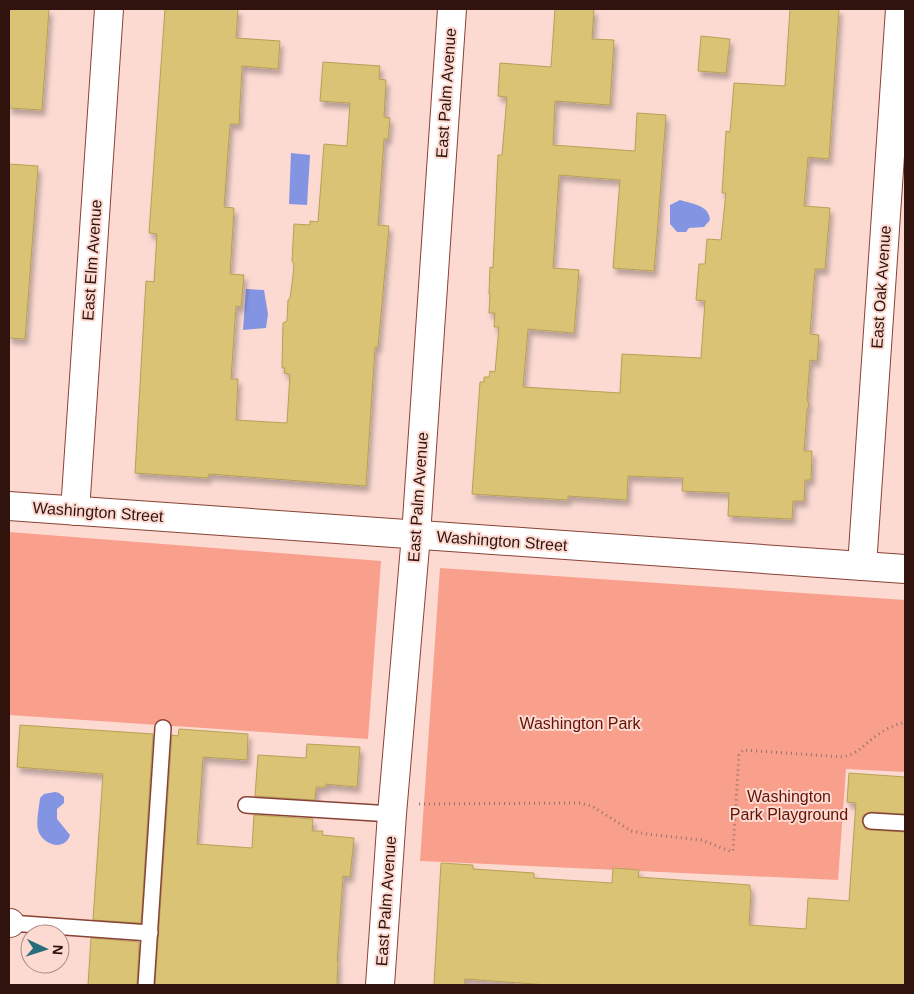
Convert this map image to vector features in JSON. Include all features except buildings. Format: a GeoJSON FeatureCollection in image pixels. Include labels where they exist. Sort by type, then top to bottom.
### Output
{"type":"FeatureCollection","features":[{"type":"Feature","properties":{"kind":"street","name":"East Elm Avenue"},"geometry":{"type":"LineString","coordinates":[[74,511],[109,9]]}},
{"type":"Feature","properties":{"kind":"street","name":"East Palm Avenue"},"geometry":{"type":"LineString","coordinates":[[380,985],[392,814],[416,535],[452,9]]}},
{"type":"Feature","properties":{"kind":"street","name":"East Oak Avenue"},"geometry":{"type":"LineString","coordinates":[[862,566],[900,9]]}},
{"type":"Feature","properties":{"kind":"street","name":"Washington Street"},"geometry":{"type":"LineString","coordinates":[[9,506],[905,569]]}},
{"type":"Feature","properties":{"kind":"lane"},"geometry":{"type":"LineString","coordinates":[[146,985],[163,728]]}},
{"type":"Feature","properties":{"kind":"lane"},"geometry":{"type":"LineString","coordinates":[[246,805],[392,814]]}},
{"type":"Feature","properties":{"kind":"lane"},"geometry":{"type":"LineString","coordinates":[[871,821],[905,823]]}},
{"type":"Feature","properties":{"kind":"lane"},"geometry":{"type":"LineString","coordinates":[[9,923],[150,933]]}},
{"type":"Feature","properties":{"kind":"path"},"geometry":{"type":"LineString","coordinates":[[419,804],[580,803],[592,806],[631,831],[701,840],[733,851],[739,755],[743,750],[843,757],[855,754],[876,736],[891,727],[905,722]]}},
{"type":"Feature","properties":{"kind":"green space"},"geometry":{"type":"Polygon","coordinates":[[[9,532],[381,561],[368,739],[9,715],[9,532]]]}},
{"type":"Feature","properties":{"kind":"green space","name":"Washington Park"},"geometry":{"type":"Polygon","coordinates":[[[440,568],[905,600],[905,772],[846,769],[838,880],[420,861],[440,568]]]}},
{"type":"Feature","properties":{"kind":"water"},"geometry":{"type":"Polygon","coordinates":[[[291,153],[310,155],[307,205],[289,204],[291,153]]]}},
{"type":"Feature","properties":{"kind":"water"},"geometry":{"type":"Polygon","coordinates":[[[680,200],[700,206],[707,211],[710,220],[704,227],[689,228],[686,232],[677,232],[670,224],[670,205],[680,200]]]}},
{"type":"Feature","properties":{"kind":"water"},"geometry":{"type":"Polygon","coordinates":[[[246,289],[264,290],[268,314],[266,328],[243,330],[246,289]]]}},
{"type":"Feature","properties":{"kind":"water"},"geometry":{"type":"Polygon","coordinates":[[[55,792],[64,797],[64,803],[57,809],[57,819],[70,835],[63,844],[59,845],[44,840],[37,826],[40,798],[44,794],[55,792]]]}},
{"type":"Feature","properties":{"kind":"park label","name":"Washington Park Playground"},"geometry":{"type":"Point","coordinates":[789,805]}}]}
